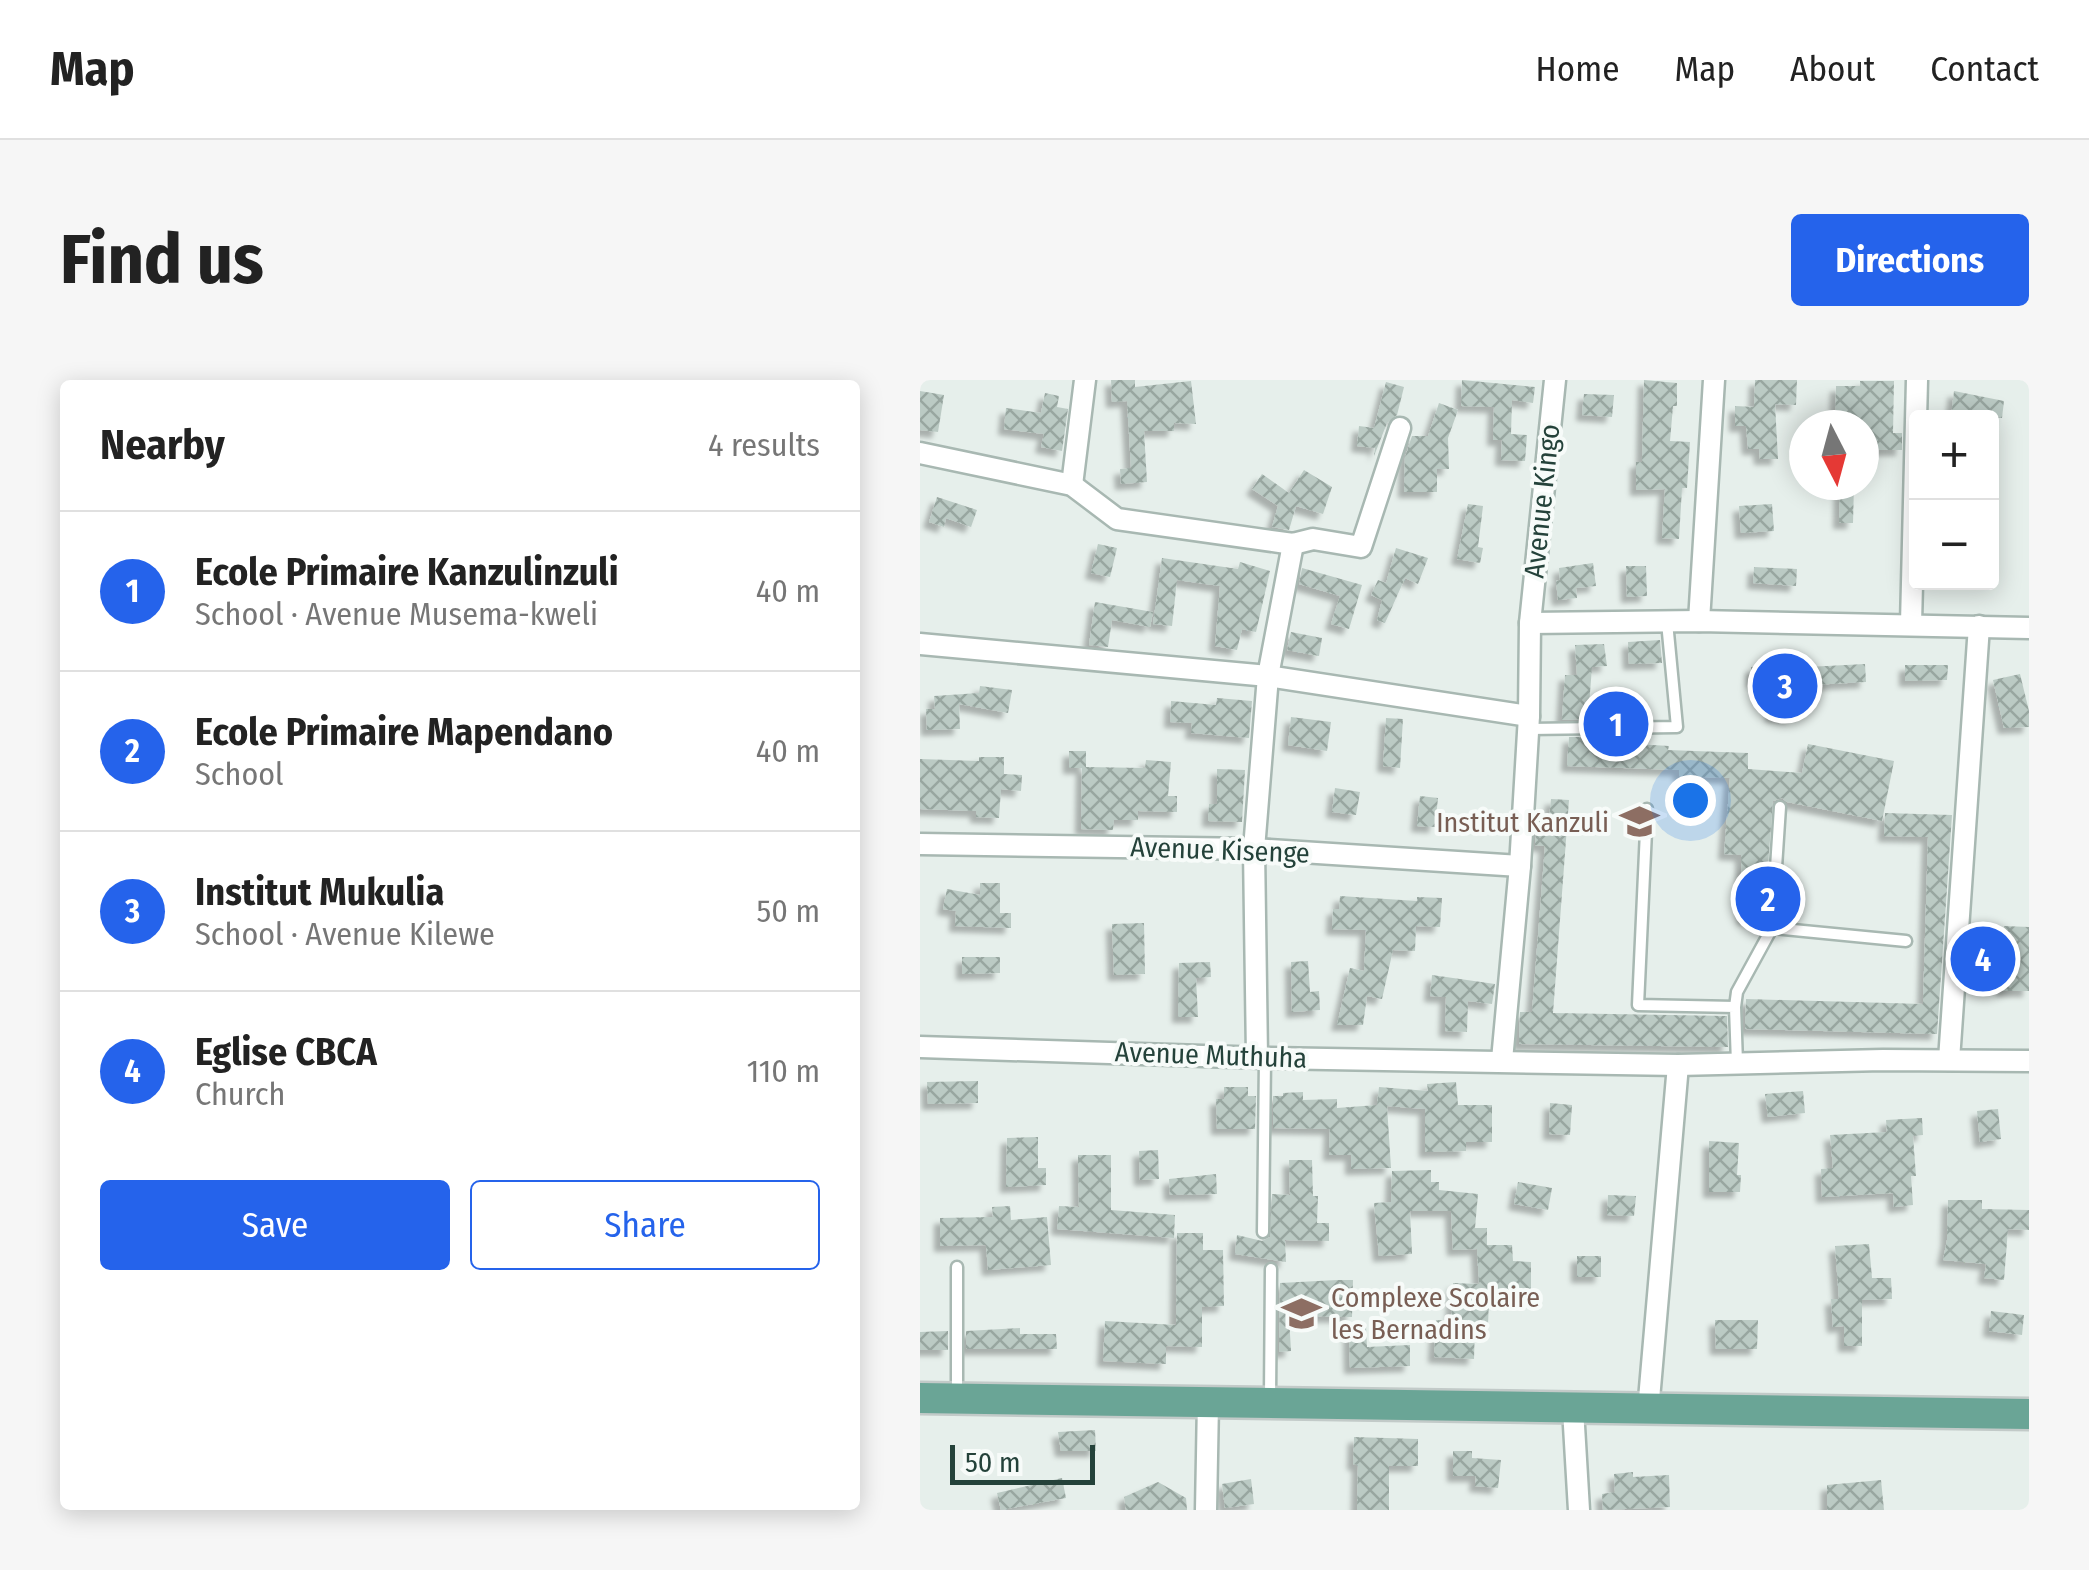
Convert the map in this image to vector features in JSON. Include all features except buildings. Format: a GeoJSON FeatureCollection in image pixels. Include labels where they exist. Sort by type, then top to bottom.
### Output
{"type":"FeatureCollection","features":[{"type":"Feature","properties":{"kind":"main road"},"geometry":{"type":"LineString","coordinates":[[920,1398],[2029,1414]]}},
{"type":"Feature","properties":{"kind":"street"},"geometry":{"type":"LineString","coordinates":[[1072,486],[1086,380]]}},
{"type":"Feature","properties":{"kind":"street","name":"Avenue Kingo"},"geometry":{"type":"LineString","coordinates":[[1502,1060],[1520,866],[1530,623],[1555,380]]}},
{"type":"Feature","properties":{"kind":"street"},"geometry":{"type":"LineString","coordinates":[[1698,621],[1714,380]]}},
{"type":"Feature","properties":{"kind":"street"},"geometry":{"type":"LineString","coordinates":[[1910,624],[1918,380]]}},
{"type":"Feature","properties":{"kind":"street"},"geometry":{"type":"LineString","coordinates":[[920,453],[1072,486],[1117,519],[1293,544],[1313,540],[1361,547],[1400,428]]}},
{"type":"Feature","properties":{"kind":"street"},"geometry":{"type":"LineString","coordinates":[[1261,1057],[1254,849],[1268,676],[1293,544]]}},
{"type":"Feature","properties":{"kind":"street"},"geometry":{"type":"LineString","coordinates":[[1530,623],[1698,621],[2029,628]]}},
{"type":"Feature","properties":{"kind":"street"},"geometry":{"type":"LineString","coordinates":[[1948,1060],[1978,626]]}},
{"type":"Feature","properties":{"kind":"street"},"geometry":{"type":"LineString","coordinates":[[920,644],[1268,676],[1528,722]]}},
{"type":"Feature","properties":{"kind":"street","name":"Avenue Kisenge"},"geometry":{"type":"LineString","coordinates":[[920,844],[1254,849],[1520,866]]}},
{"type":"Feature","properties":{"kind":"street","name":"Avenue Muthuha"},"geometry":{"type":"LineString","coordinates":[[920,1047],[1678,1065],[2029,1061]]}},
{"type":"Feature","properties":{"kind":"street"},"geometry":{"type":"LineString","coordinates":[[1648,1411],[1678,1065]]}},
{"type":"Feature","properties":{"kind":"street"},"geometry":{"type":"LineString","coordinates":[[1206,1510],[1208,1402]]}},
{"type":"Feature","properties":{"kind":"street"},"geometry":{"type":"LineString","coordinates":[[1573,1409],[1579,1510]]}},
{"type":"Feature","properties":{"kind":"lane"},"geometry":{"type":"LineString","coordinates":[[1528,722],[1677,727],[1666,622]]}},
{"type":"Feature","properties":{"kind":"lane"},"geometry":{"type":"LineString","coordinates":[[1737,1063],[1737,992],[1772,928],[1780,807]]}},
{"type":"Feature","properties":{"kind":"lane"},"geometry":{"type":"LineString","coordinates":[[1647,808],[1638,1005],[1734,1008]]}},
{"type":"Feature","properties":{"kind":"lane"},"geometry":{"type":"LineString","coordinates":[[1772,928],[1906,941]]}},
{"type":"Feature","properties":{"kind":"lane"},"geometry":{"type":"LineString","coordinates":[[1261,1057],[1264,1232]]}},
{"type":"Feature","properties":{"kind":"lane"},"geometry":{"type":"LineString","coordinates":[[957,1267],[957,1399]]}},
{"type":"Feature","properties":{"kind":"lane"},"geometry":{"type":"LineString","coordinates":[[1270,1404],[1271,1269]]}},
{"type":"Feature","properties":{"kind":"place","name":"Institut Mukulia"},"geometry":{"type":"Point","coordinates":[1785,686]}},
{"type":"Feature","properties":{"kind":"place","name":"Ecole Primaire Kanzulinzuli"},"geometry":{"type":"Point","coordinates":[1616,724]}},
{"type":"Feature","properties":{"kind":"place","name":"Institut Kanzuli"},"geometry":{"type":"Point","coordinates":[1639,822]}},
{"type":"Feature","properties":{"kind":"place","name":"Ecole Primaire Mapendano"},"geometry":{"type":"Point","coordinates":[1768,899]}},
{"type":"Feature","properties":{"kind":"place","name":"Eglise CBCA"},"geometry":{"type":"Point","coordinates":[1983,959]}},
{"type":"Feature","properties":{"kind":"place","name":"Complexe Scolaire les Bernadins"},"geometry":{"type":"Point","coordinates":[1301,1313]}}]}
